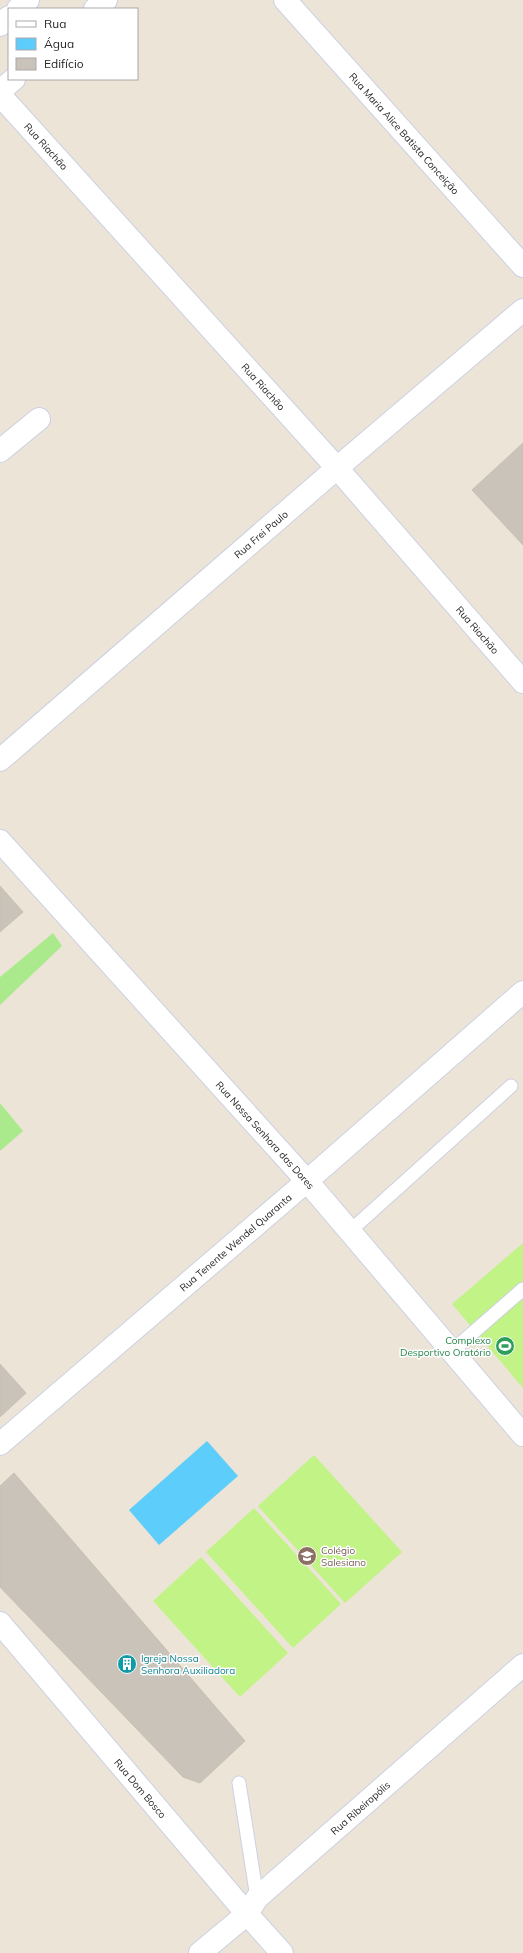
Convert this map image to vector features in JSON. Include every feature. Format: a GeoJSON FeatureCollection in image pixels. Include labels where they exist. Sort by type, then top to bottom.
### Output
{"type":"FeatureCollection","features":[{"type":"Feature","properties":{"kind":"street"},"geometry":{"type":"LineString","coordinates":[[19,8],[28,0]]}},
{"type":"Feature","properties":{"kind":"street"},"geometry":{"type":"LineString","coordinates":[[96,8],[106,0]]}},
{"type":"Feature","properties":{"kind":"street","name":"Rua Maria Alice Batista Conceição"},"geometry":{"type":"LineString","coordinates":[[285,0],[523,266]]}},
{"type":"Feature","properties":{"kind":"street"},"geometry":{"type":"LineString","coordinates":[[0,25],[8,18]]}},
{"type":"Feature","properties":{"kind":"street"},"geometry":{"type":"LineString","coordinates":[[0,91],[13,80]]}},
{"type":"Feature","properties":{"kind":"street","name":"Rua Riachão"},"geometry":{"type":"LineString","coordinates":[[0,95],[337,468],[523,682]]}},
{"type":"Feature","properties":{"kind":"street","name":"Rua Frei Paulo"},"geometry":{"type":"LineString","coordinates":[[0,760],[337,468],[523,310]]}},
{"type":"Feature","properties":{"kind":"street"},"geometry":{"type":"LineString","coordinates":[[0,451],[39,419]]}},
{"type":"Feature","properties":{"kind":"street","name":"Rua Nossa Senhora das Dores"},"geometry":{"type":"LineString","coordinates":[[0,841],[307,1181],[523,1435]]}},
{"type":"Feature","properties":{"kind":"street","name":"Rua Tenente Wendel Quaranta"},"geometry":{"type":"LineString","coordinates":[[0,1444],[307,1181],[523,992]]}},
{"type":"Feature","properties":{"kind":"street","name":"Rua Dom Bosco"},"geometry":{"type":"LineString","coordinates":[[0,1623],[252,1906],[282,1953]]}},
{"type":"Feature","properties":{"kind":"street","name":"Rua Ribeiropólis"},"geometry":{"type":"LineString","coordinates":[[200,1953],[523,1665]]}},
{"type":"Feature","properties":{"kind":"lane"},"geometry":{"type":"LineString","coordinates":[[350,1232],[511,1086]]}},
{"type":"Feature","properties":{"kind":"lane"},"geometry":{"type":"LineString","coordinates":[[452,1351],[523,1289]]}},
{"type":"Feature","properties":{"kind":"lane"},"geometry":{"type":"LineString","coordinates":[[239,1783],[252,1906]]}},
{"type":"Feature","properties":{"kind":"green space"},"geometry":{"type":"Polygon","coordinates":[[[53,933],[62,946],[0,1005],[0,977],[53,933]]]}},
{"type":"Feature","properties":{"kind":"green space"},"geometry":{"type":"Polygon","coordinates":[[[0,1103],[23,1131],[0,1151],[0,1103]]]}},
{"type":"Feature","properties":{"kind":"green space","name":"Complexo Desportivo Oratório"},"geometry":{"type":"Polygon","coordinates":[[[523,1243],[523,1388],[452,1304],[523,1243]]]}},
{"type":"Feature","properties":{"kind":"green space"},"geometry":{"type":"Polygon","coordinates":[[[314,1455],[402,1552],[345,1603],[258,1506],[314,1455]]]}},
{"type":"Feature","properties":{"kind":"green space"},"geometry":{"type":"Polygon","coordinates":[[[254,1508],[341,1604],[293,1648],[206,1552],[254,1508]]]}},
{"type":"Feature","properties":{"kind":"green space"},"geometry":{"type":"Polygon","coordinates":[[[201,1557],[288,1653],[240,1697],[153,1601],[201,1557]]]}},
{"type":"Feature","properties":{"kind":"water"},"geometry":{"type":"Polygon","coordinates":[[[207,1441],[238,1476],[159,1545],[129,1510],[207,1441]]]}},
{"type":"Feature","properties":{"kind":"building"},"geometry":{"type":"Polygon","coordinates":[[[523,443],[523,545],[472,490],[523,443]]]}},
{"type":"Feature","properties":{"kind":"building"},"geometry":{"type":"Polygon","coordinates":[[[0,886],[23,912],[0,932],[0,886]]]}},
{"type":"Feature","properties":{"kind":"building"},"geometry":{"type":"Polygon","coordinates":[[[0,1364],[26,1393],[0,1417],[0,1364]]]}},
{"type":"Feature","properties":{"kind":"building","name":"Igreja Nossa Senhora Auxiliadora"},"geometry":{"type":"Polygon","coordinates":[[[14,1473],[245,1741],[200,1783],[183,1777],[0,1587],[0,1486],[14,1473]]]}},
{"type":"Feature","properties":{"kind":"place","name":"Complexo Desportivo Oratório"},"geometry":{"type":"Point","coordinates":[505,1346]}},
{"type":"Feature","properties":{"kind":"place","name":"Colégio Salesiano"},"geometry":{"type":"Point","coordinates":[307,1556]}},
{"type":"Feature","properties":{"kind":"place","name":"Igreja Nossa Senhora Auxiliadora"},"geometry":{"type":"Point","coordinates":[127,1664]}}]}
